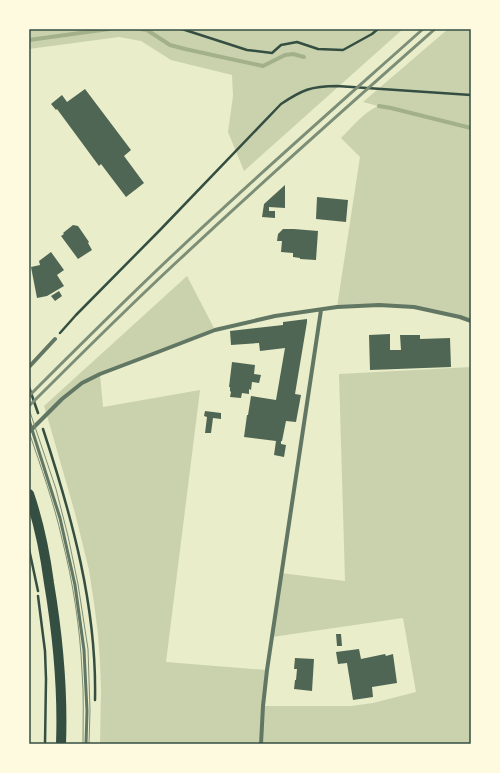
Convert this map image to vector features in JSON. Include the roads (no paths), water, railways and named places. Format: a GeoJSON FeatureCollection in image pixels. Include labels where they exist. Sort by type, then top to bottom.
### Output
{"type":"FeatureCollection","features":[{"type":"Feature","properties":{"kind":"main road"},"geometry":{"type":"LineString","coordinates":[[29,494],[41,538],[56,622],[61,685],[61,744]]}},
{"type":"Feature","properties":{"kind":"street"},"geometry":{"type":"LineString","coordinates":[[29,432],[82,383],[100,374],[214,330],[275,316],[337,307],[379,304],[414,307],[460,317],[471,321]]}},
{"type":"Feature","properties":{"kind":"street"},"geometry":{"type":"LineString","coordinates":[[262,744],[263,706],[267,670],[312,375],[320,310]]}},
{"type":"Feature","properties":{"kind":"street"},"geometry":{"type":"LineString","coordinates":[[29,367],[54,340]]}},
{"type":"Feature","properties":{"kind":"lane"},"geometry":{"type":"LineString","coordinates":[[29,420],[60,518],[76,591],[84,650],[87,711],[86,744]]}},
{"type":"Feature","properties":{"kind":"waterway"},"geometry":{"type":"LineString","coordinates":[[29,40],[109,29]]}},
{"type":"Feature","properties":{"kind":"waterway"},"geometry":{"type":"LineString","coordinates":[[141,29],[147,30],[170,45],[263,66],[285,55],[293,54],[304,57]]}},
{"type":"Feature","properties":{"kind":"waterway"},"geometry":{"type":"LineString","coordinates":[[379,106],[471,128]]}},
{"type":"Feature","properties":{"kind":"tram line"},"geometry":{"type":"LineString","coordinates":[[29,409],[56,489],[78,584],[88,649],[90,710],[89,744]]}},
{"type":"Feature","properties":{"kind":"tram line"},"geometry":{"type":"LineString","coordinates":[[29,432],[55,512],[73,588],[81,654],[83,689],[83,744]]}},
{"type":"Feature","properties":{"kind":"railway"},"geometry":{"type":"LineString","coordinates":[[29,396],[119,306],[205,225],[423,29]]}},
{"type":"Feature","properties":{"kind":"railway"},"geometry":{"type":"LineString","coordinates":[[29,406],[123,313],[212,229],[435,29]]}}]}
